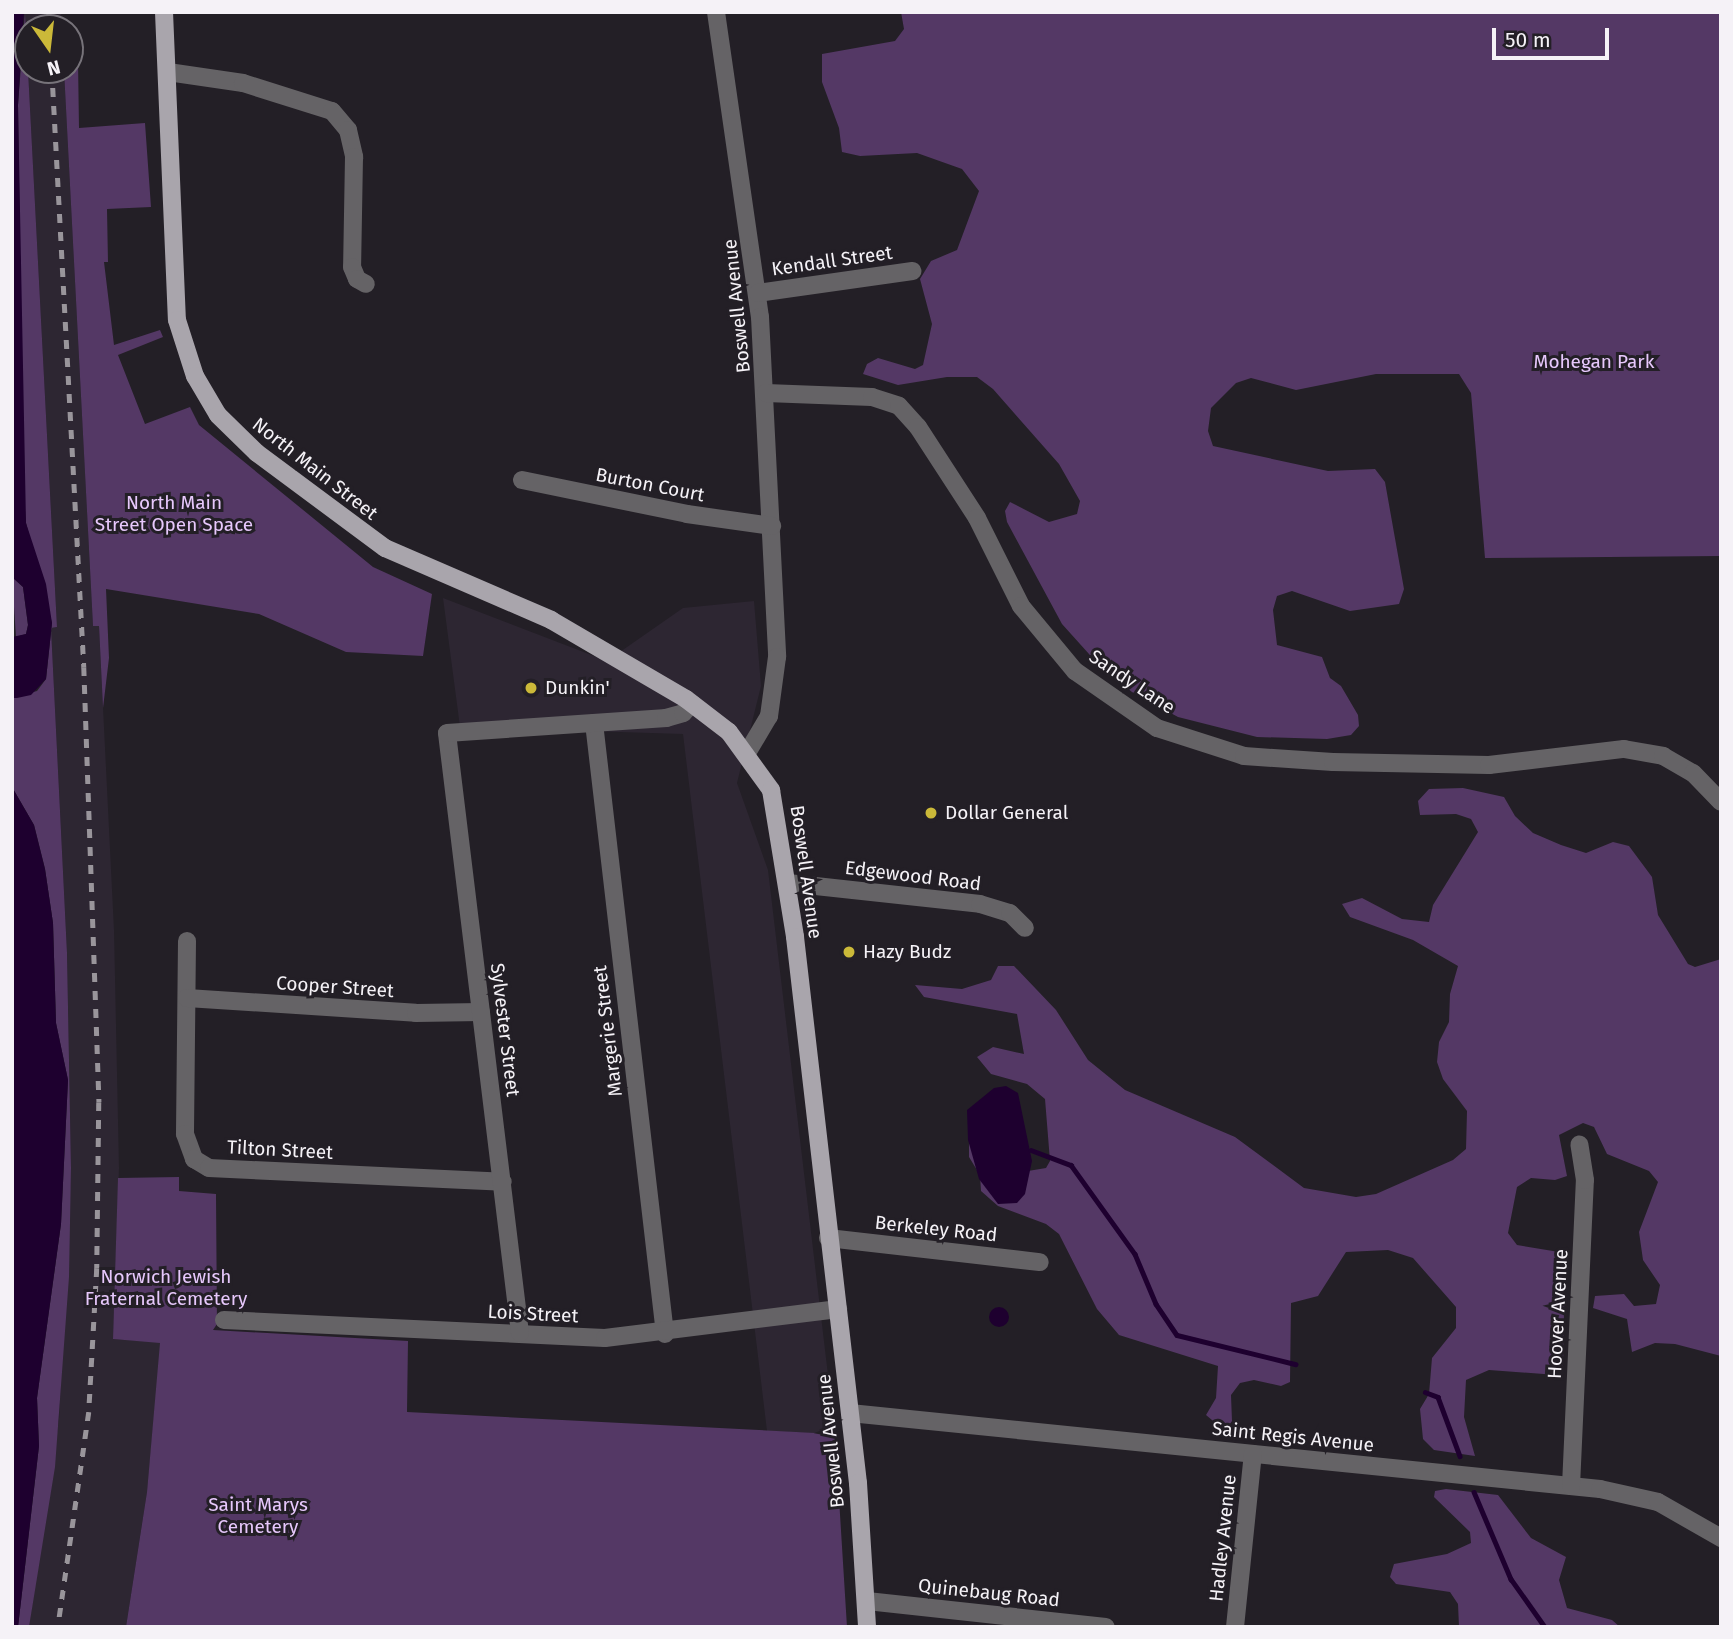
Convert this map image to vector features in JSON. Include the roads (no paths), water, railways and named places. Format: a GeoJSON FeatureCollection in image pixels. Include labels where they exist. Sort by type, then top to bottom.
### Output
{"type":"FeatureCollection","features":[{"type":"Feature","properties":{"kind":"main road","name":"North Main Street"},"geometry":{"type":"LineString","coordinates":[[164,12],[177,320],[195,376],[228,427],[309,494],[385,548],[580,634],[720,723],[747,753]]}},
{"type":"Feature","properties":{"kind":"main road","name":"Boswell Avenue"},"geometry":{"type":"LineString","coordinates":[[747,753],[773,796],[788,883],[850,1413],[867,1627]]}},
{"type":"Feature","properties":{"kind":"street","name":"Boswell Avenue"},"geometry":{"type":"LineString","coordinates":[[716,12],[758,293],[772,526],[775,685],[765,725],[747,753]]}},
{"type":"Feature","properties":{"kind":"street"},"geometry":{"type":"LineString","coordinates":[[168,72],[243,83],[332,111],[348,130],[354,157],[352,267],[357,279],[366,284]]}},
{"type":"Feature","properties":{"kind":"street","name":"Kendall Street"},"geometry":{"type":"LineString","coordinates":[[758,293],[912,271]]}},
{"type":"Feature","properties":{"kind":"street","name":"Sandy Lane"},"geometry":{"type":"LineString","coordinates":[[766,393],[873,397],[899,406],[918,427],[977,518],[1021,606],[1075,671],[1157,728],[1244,756],[1333,762],[1489,765],[1624,749],[1662,756],[1693,773],[1721,802]]}},
{"type":"Feature","properties":{"kind":"street","name":"Burton Court"},"geometry":{"type":"LineString","coordinates":[[522,480],[687,514],[772,526]]}},
{"type":"Feature","properties":{"kind":"street"},"geometry":{"type":"LineString","coordinates":[[594,723],[672,716],[692,704]]}},
{"type":"Feature","properties":{"kind":"street","name":"Sylvester Street"},"geometry":{"type":"LineString","coordinates":[[520,1333],[447,733],[594,723]]}},
{"type":"Feature","properties":{"kind":"street","name":"Margerie Street"},"geometry":{"type":"LineString","coordinates":[[594,723],[664,1334]]}},
{"type":"Feature","properties":{"kind":"street","name":"Edgewood Road"},"geometry":{"type":"LineString","coordinates":[[788,883],[980,904],[1010,913],[1025,928]]}},
{"type":"Feature","properties":{"kind":"street","name":"Tilton Street"},"geometry":{"type":"LineString","coordinates":[[187,941],[185,1134],[194,1159],[209,1168],[503,1182]]}},
{"type":"Feature","properties":{"kind":"street","name":"Cooper Street"},"geometry":{"type":"LineString","coordinates":[[187,998],[416,1013],[481,1012]]}},
{"type":"Feature","properties":{"kind":"street","name":"Hoover Avenue"},"geometry":{"type":"LineString","coordinates":[[1571,1486],[1585,1180],[1579,1144]]}},
{"type":"Feature","properties":{"kind":"street","name":"Berkeley Road"},"geometry":{"type":"LineString","coordinates":[[828,1238],[1040,1262]]}},
{"type":"Feature","properties":{"kind":"street","name":"Lois Street"},"geometry":{"type":"LineString","coordinates":[[224,1320],[605,1338],[664,1334],[838,1309]]}},
{"type":"Feature","properties":{"kind":"street","name":"Saint Regis Avenue"},"geometry":{"type":"LineString","coordinates":[[850,1413],[1571,1486],[1658,1502],[1721,1538]]}},
{"type":"Feature","properties":{"kind":"street","name":"Hadley Avenue"},"geometry":{"type":"LineString","coordinates":[[1235,1627],[1254,1454]]}},
{"type":"Feature","properties":{"kind":"street","name":"Quinebaug Road"},"geometry":{"type":"LineString","coordinates":[[867,1601],[1106,1627]]}},
{"type":"Feature","properties":{"kind":"waterway"},"geometry":{"type":"LineString","coordinates":[[1031,1150],[1071,1165],[1135,1254],[1156,1304],[1177,1335],[1295,1364]]}},
{"type":"Feature","properties":{"kind":"waterway"},"geometry":{"type":"LineString","coordinates":[[1425,1392],[1438,1397],[1460,1456]]}},
{"type":"Feature","properties":{"kind":"waterway"},"geometry":{"type":"LineString","coordinates":[[1474,1492],[1511,1579],[1545,1627]]}},
{"type":"Feature","properties":{"kind":"railway"},"geometry":{"type":"LineString","coordinates":[[53,84],[84,667],[99,1102],[97,1268],[89,1412],[58,1627]]}},
{"type":"Feature","properties":{"kind":"place","name":"Dunkin'"},"geometry":{"type":"Point","coordinates":[531,688]}},
{"type":"Feature","properties":{"kind":"place","name":"Dollar General"},"geometry":{"type":"Point","coordinates":[931,813]}},
{"type":"Feature","properties":{"kind":"place","name":"Hazy Budz"},"geometry":{"type":"Point","coordinates":[849,952]}},
{"type":"Feature","properties":{"kind":"park label","name":"Mohegan Park"},"geometry":{"type":"Point","coordinates":[1594,362]}},
{"type":"Feature","properties":{"kind":"park label","name":"North Main Street Open Space"},"geometry":{"type":"Point","coordinates":[174,514]}},
{"type":"Feature","properties":{"kind":"park label","name":"Norwich Jewish Fraternal Cemetery"},"geometry":{"type":"Point","coordinates":[166,1288]}},
{"type":"Feature","properties":{"kind":"park label","name":"Saint Marys Cemetery"},"geometry":{"type":"Point","coordinates":[258,1516]}}]}
